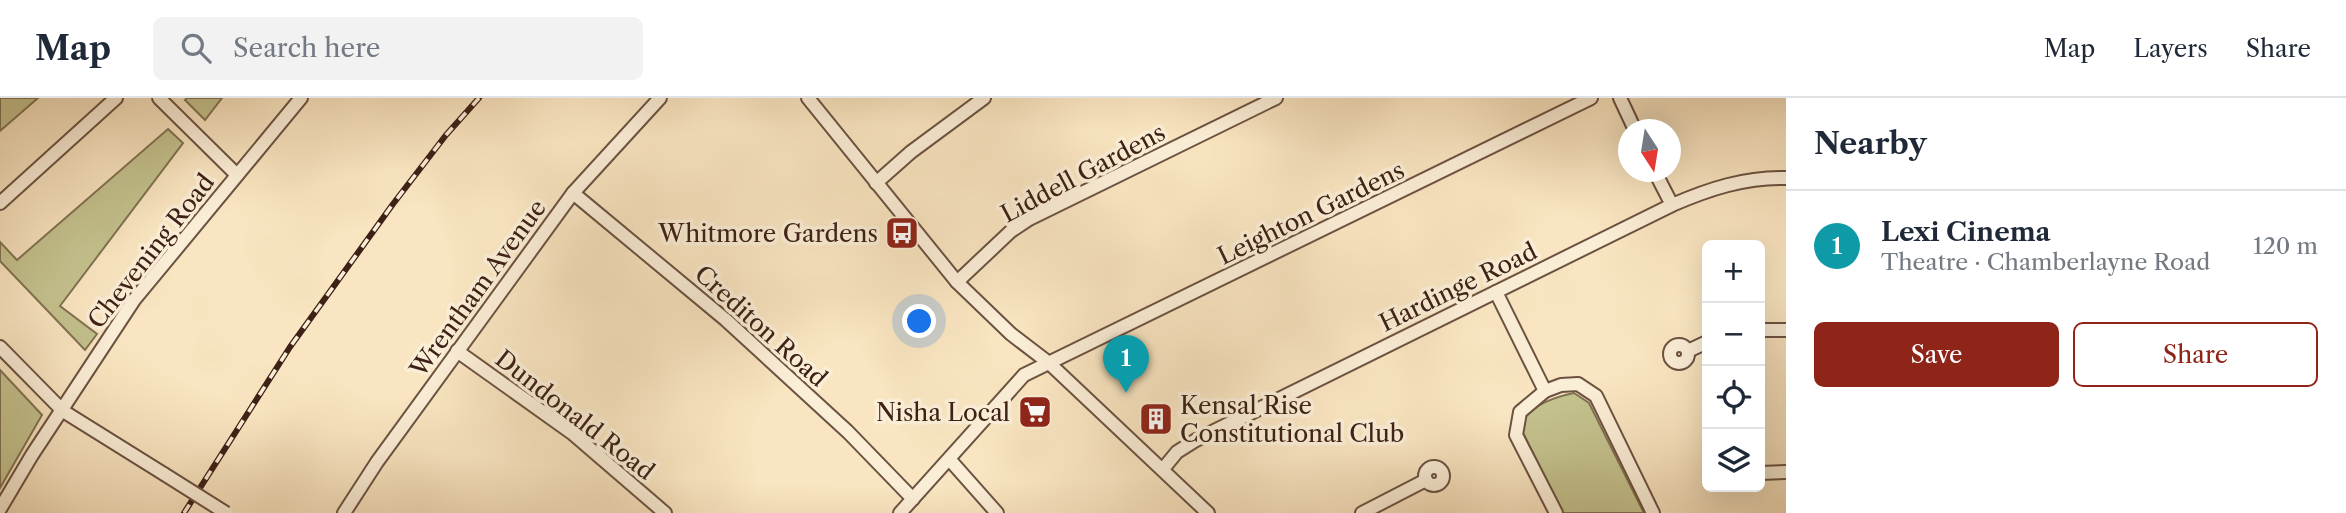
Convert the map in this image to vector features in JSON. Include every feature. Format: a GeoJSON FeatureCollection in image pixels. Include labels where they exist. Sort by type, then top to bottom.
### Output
{"type":"FeatureCollection","features":[{"type":"Feature","properties":{"kind":"street"},"geometry":{"type":"LineString","coordinates":[[0,203],[117,98]]}},
{"type":"Feature","properties":{"kind":"street"},"geometry":{"type":"LineString","coordinates":[[159,98],[237,175]]}},
{"type":"Feature","properties":{"kind":"street","name":"Chevening Road"},"geometry":{"type":"LineString","coordinates":[[0,509],[32,455],[134,300],[301,98]]}},
{"type":"Feature","properties":{"kind":"street","name":"Wrentham Avenue"},"geometry":{"type":"LineString","coordinates":[[344,513],[457,351],[573,193],[660,98]]}},
{"type":"Feature","properties":{"kind":"street"},"geometry":{"type":"LineString","coordinates":[[808,98],[957,282],[1011,334],[1049,363],[1208,513]]}},
{"type":"Feature","properties":{"kind":"street"},"geometry":{"type":"LineString","coordinates":[[876,183],[911,152],[984,98]]}},
{"type":"Feature","properties":{"kind":"street","name":"Liddell Gardens"},"geometry":{"type":"LineString","coordinates":[[957,282],[1010,231],[1029,219],[1276,98]]}},
{"type":"Feature","properties":{"kind":"street","name":"Leighton Gardens"},"geometry":{"type":"LineString","coordinates":[[900,513],[1024,375],[1591,98]]}},
{"type":"Feature","properties":{"kind":"street"},"geometry":{"type":"LineString","coordinates":[[1620,98],[1630,119]]}},
{"type":"Feature","properties":{"kind":"street","name":"Hardinge Road"},"geometry":{"type":"LineString","coordinates":[[1163,469],[1177,452],[1196,440],[1672,205],[1715,187],[1761,177],[1786,178]]}},
{"type":"Feature","properties":{"kind":"street"},"geometry":{"type":"LineString","coordinates":[[1661,182],[1672,205]]}},
{"type":"Feature","properties":{"kind":"street","name":"Crediton Road"},"geometry":{"type":"LineString","coordinates":[[573,193],[726,320],[848,432],[913,499]]}},
{"type":"Feature","properties":{"kind":"street"},"geometry":{"type":"LineString","coordinates":[[1496,292],[1545,391]]}},
{"type":"Feature","properties":{"kind":"street"},"geometry":{"type":"LineString","coordinates":[[1765,330],[1786,330]]}},
{"type":"Feature","properties":{"kind":"street"},"geometry":{"type":"LineString","coordinates":[[1688,351],[1702,344]]}},
{"type":"Feature","properties":{"kind":"street"},"geometry":{"type":"LineString","coordinates":[[0,347],[63,411],[226,513]]}},
{"type":"Feature","properties":{"kind":"street","name":"Dundonald Road"},"geometry":{"type":"LineString","coordinates":[[457,351],[572,433],[665,513]]}},
{"type":"Feature","properties":{"kind":"street"},"geometry":{"type":"LineString","coordinates":[[1556,513],[1516,435],[1520,412],[1545,391],[1578,384],[1596,396],[1653,513]]}},
{"type":"Feature","properties":{"kind":"street"},"geometry":{"type":"LineString","coordinates":[[950,460],[997,513]]}},
{"type":"Feature","properties":{"kind":"street"},"geometry":{"type":"LineString","coordinates":[[1765,473],[1786,472]]}},
{"type":"Feature","properties":{"kind":"street"},"geometry":{"type":"LineString","coordinates":[[1362,513],[1426,480]]}},
{"type":"Feature","properties":{"kind":"shaded area"},"geometry":{"type":"Polygon","coordinates":[[[0,98],[38,98],[0,131],[0,98]]]}},
{"type":"Feature","properties":{"kind":"shaded area"},"geometry":{"type":"Polygon","coordinates":[[[222,98],[205,120],[185,100],[222,98]]]}},
{"type":"Feature","properties":{"kind":"shaded area"},"geometry":{"type":"Polygon","coordinates":[[[168,129],[183,143],[60,306],[97,334],[85,350],[0,261],[0,242],[17,260],[168,129]]]}},
{"type":"Feature","properties":{"kind":"shaded area"},"geometry":{"type":"Polygon","coordinates":[[[0,370],[42,415],[0,488],[0,370]]]}},
{"type":"Feature","properties":{"kind":"shaded area"},"geometry":{"type":"Polygon","coordinates":[[[1574,393],[1589,403],[1644,513],[1562,513],[1523,433],[1523,426],[1527,415],[1538,406],[1574,393]]]}},
{"type":"Feature","properties":{"kind":"railway"},"geometry":{"type":"LineString","coordinates":[[184,513],[290,347],[393,204],[446,135],[479,98]]}},
{"type":"Feature","properties":{"kind":"place","name":"Whitmore Gardens"},"geometry":{"type":"Point","coordinates":[902,233]}},
{"type":"Feature","properties":{"kind":"place","name":"Lexi Cinema"},"geometry":{"type":"Point","coordinates":[1126,393]}},
{"type":"Feature","properties":{"kind":"place","name":"Nisha Local"},"geometry":{"type":"Point","coordinates":[1035,412]}},
{"type":"Feature","properties":{"kind":"place","name":"Kensal Rise Constitutional Club"},"geometry":{"type":"Point","coordinates":[1156,419]}}]}
